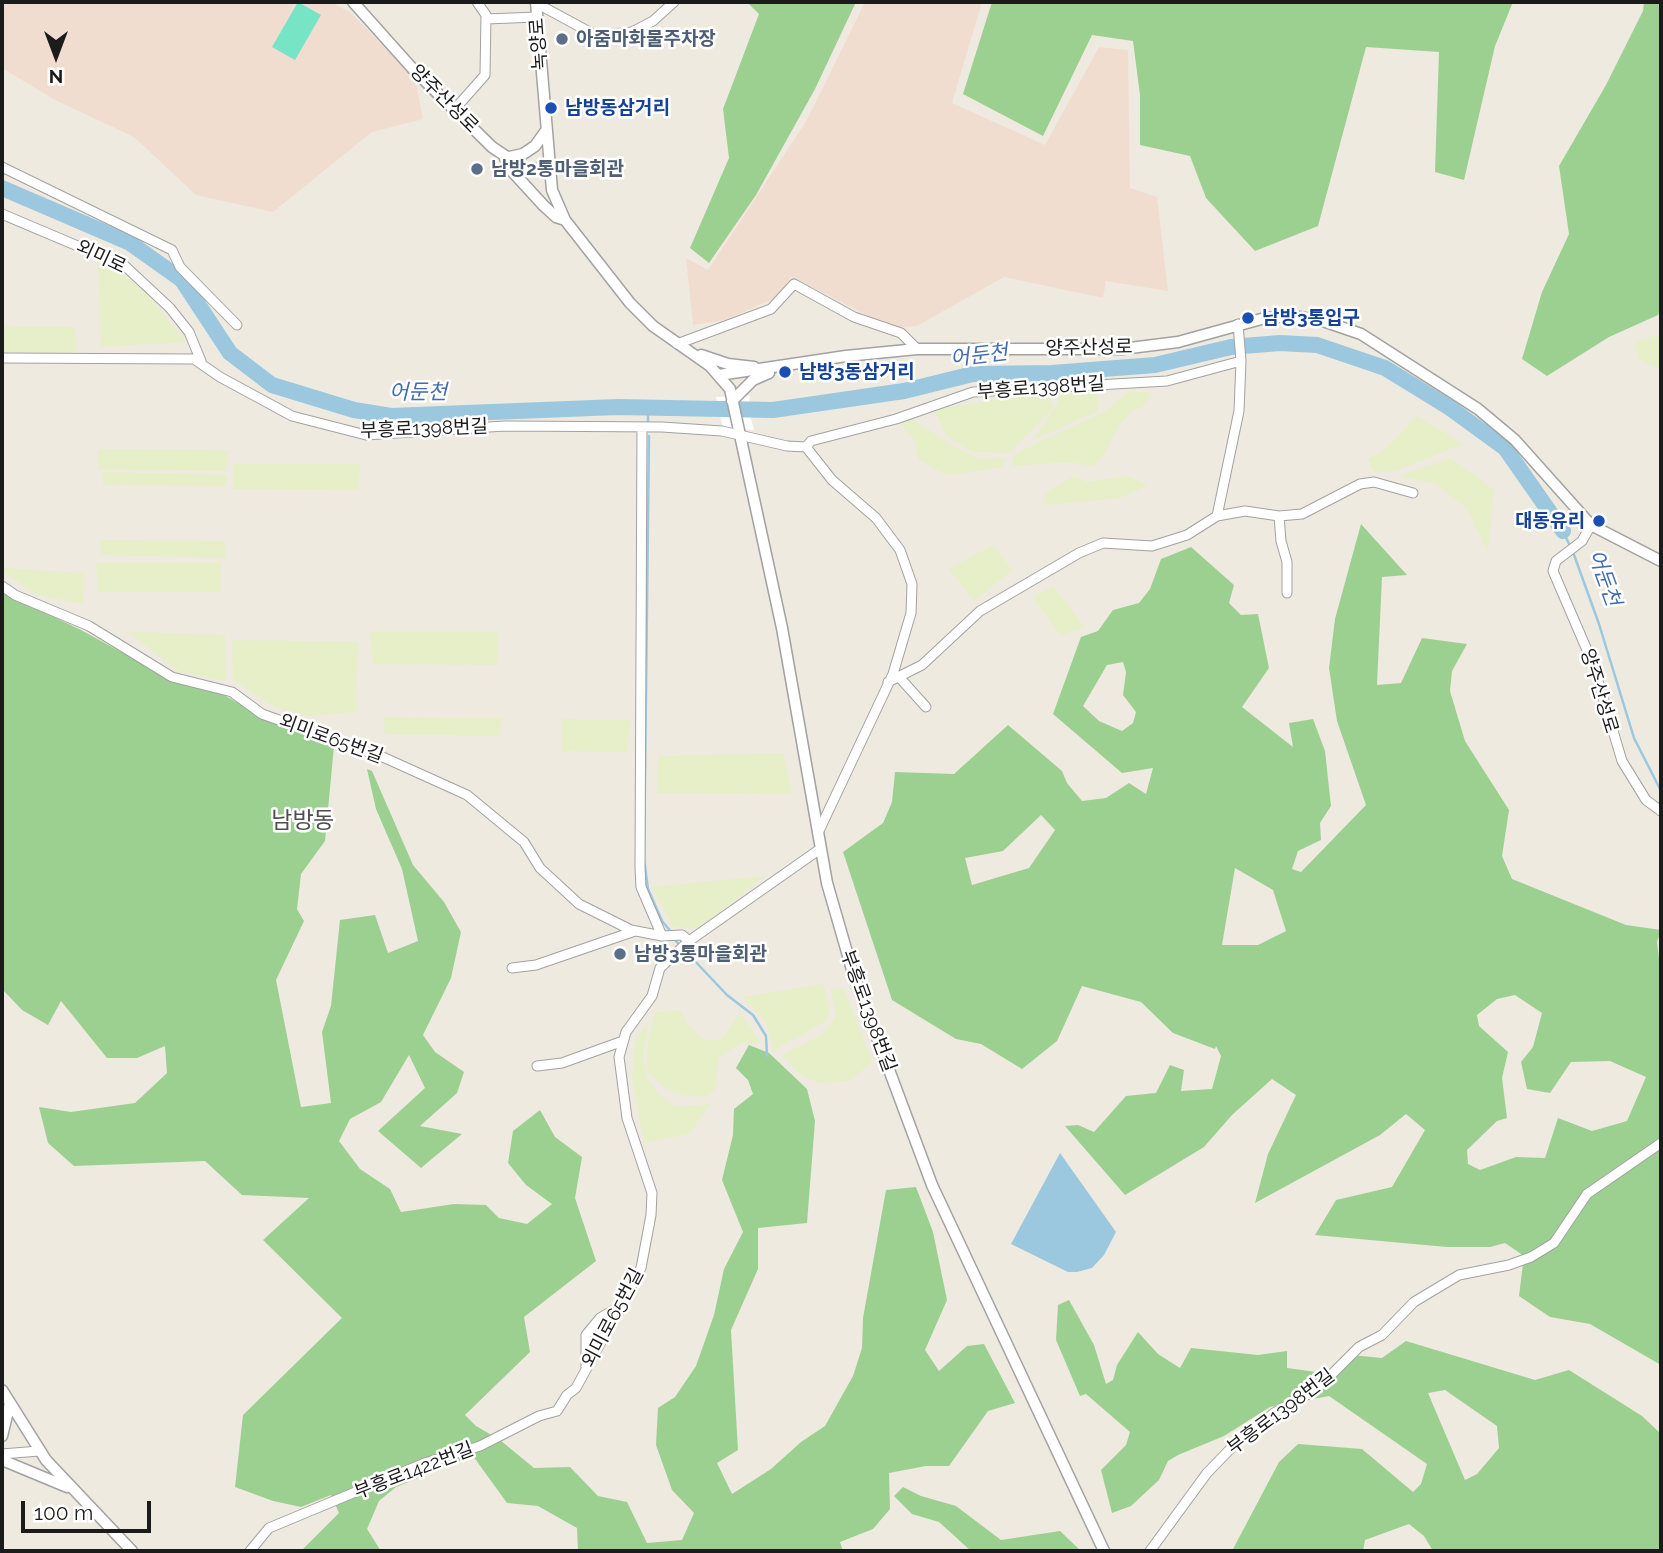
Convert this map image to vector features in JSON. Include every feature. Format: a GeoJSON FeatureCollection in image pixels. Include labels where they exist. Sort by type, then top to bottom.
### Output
{"type":"FeatureCollection","features":[{"type":"Feature","properties":{"kind":"street","name":"양주산성로"},"geometry":{"type":"LineString","coordinates":[[353,2],[454,110],[505,158],[525,169],[548,169]]}},
{"type":"Feature","properties":{"kind":"street"},"geometry":{"type":"LineString","coordinates":[[454,110],[485,75],[486,19],[477,2]]}},
{"type":"Feature","properties":{"kind":"street"},"geometry":{"type":"LineString","coordinates":[[536,2],[597,36],[632,32],[653,21],[674,2]]}},
{"type":"Feature","properties":{"kind":"street","name":"녹양로"},"geometry":{"type":"LineString","coordinates":[[536,2],[548,169]]}},
{"type":"Feature","properties":{"kind":"street"},"geometry":{"type":"LineString","coordinates":[[486,19],[537,17]]}},
{"type":"Feature","properties":{"kind":"street"},"geometry":{"type":"LineString","coordinates":[[545,132],[535,146],[523,154],[505,158],[511,170],[544,206],[565,220]]}},
{"type":"Feature","properties":{"kind":"street"},"geometry":{"type":"LineString","coordinates":[[2,167],[172,250],[180,268],[237,325]]}},
{"type":"Feature","properties":{"kind":"street"},"geometry":{"type":"LineString","coordinates":[[548,169],[552,190],[565,220],[630,303],[680,347],[719,375]]}},
{"type":"Feature","properties":{"kind":"street","name":"외미로"},"geometry":{"type":"LineString","coordinates":[[2,214],[116,260],[132,271],[170,308],[188,332],[201,361]]}},
{"type":"Feature","properties":{"kind":"street"},"geometry":{"type":"LineString","coordinates":[[680,347],[771,309],[794,284],[854,317],[901,333],[917,349]]}},
{"type":"Feature","properties":{"kind":"street","name":"양주산성로"},"geometry":{"type":"LineString","coordinates":[[719,375],[846,356],[917,349],[1122,349],[1178,342],[1299,316],[1340,325],[1362,334],[1492,419],[1591,525],[1661,561]]}},
{"type":"Feature","properties":{"kind":"street"},"geometry":{"type":"LineString","coordinates":[[1217,516],[1234,445],[1241,361],[1239,329]]}},
{"type":"Feature","properties":{"kind":"street"},"geometry":{"type":"LineString","coordinates":[[680,347],[728,364],[784,367]]}},
{"type":"Feature","properties":{"kind":"street"},"geometry":{"type":"LineString","coordinates":[[2,358],[201,361]]}},
{"type":"Feature","properties":{"kind":"street","name":"부흥로1398번길"},"geometry":{"type":"LineString","coordinates":[[201,361],[220,377],[292,416],[366,435],[505,426],[642,428],[722,431],[806,447],[811,441],[896,419],[973,392],[1167,381],[1241,361]]}},
{"type":"Feature","properties":{"kind":"street"},"geometry":{"type":"LineString","coordinates":[[732,401],[753,380],[784,367]]}},
{"type":"Feature","properties":{"kind":"street","name":"부흥로1398번길"},"geometry":{"type":"LineString","coordinates":[[719,375],[726,382],[732,401],[737,434],[782,628],[817,835],[838,926],[853,974],[932,1185],[1104,1551]]}},
{"type":"Feature","properties":{"kind":"street"},"geometry":{"type":"LineString","coordinates":[[642,428],[641,887],[669,936]]}},
{"type":"Feature","properties":{"kind":"street"},"geometry":{"type":"LineString","coordinates":[[806,447],[832,480],[876,518],[900,550],[912,584],[911,613],[894,678],[817,835]]}},
{"type":"Feature","properties":{"kind":"street"},"geometry":{"type":"LineString","coordinates":[[894,678],[922,665],[980,611],[1080,553],[1104,543],[1152,546],[1187,535],[1217,516],[1245,511],[1279,516],[1312,512],[1360,484],[1374,482],[1413,493]]}},
{"type":"Feature","properties":{"kind":"street"},"geometry":{"type":"LineString","coordinates":[[1279,516],[1287,562],[1287,593]]}},
{"type":"Feature","properties":{"kind":"street","name":"양주산성로"},"geometry":{"type":"LineString","coordinates":[[1591,525],[1582,541],[1556,561],[1553,571],[1593,664],[1622,761],[1646,800],[1661,811]]}},
{"type":"Feature","properties":{"kind":"street","name":"외미로65번길"},"geometry":{"type":"LineString","coordinates":[[2,586],[15,595],[89,626],[172,677],[232,692],[262,714],[385,758],[467,795],[524,842],[540,868],[572,898],[635,931],[669,936],[683,946]]}},
{"type":"Feature","properties":{"kind":"street"},"geometry":{"type":"LineString","coordinates":[[894,678],[926,707]]}},
{"type":"Feature","properties":{"kind":"street","name":"외미로65번길"},"geometry":{"type":"LineString","coordinates":[[576,1388],[641,1268],[651,1216],[652,1193],[627,1118],[620,1057],[625,1032],[652,996],[660,968],[683,946],[820,849]]}},
{"type":"Feature","properties":{"kind":"street","name":"외미로65번길"},"geometry":{"type":"LineString","coordinates":[[512,968],[536,965],[635,931]]}},
{"type":"Feature","properties":{"kind":"street"},"geometry":{"type":"LineString","coordinates":[[537,1066],[562,1063],[623,1041]]}},
{"type":"Feature","properties":{"kind":"street","name":"부흥로1398번길"},"geometry":{"type":"LineString","coordinates":[[1150,1551],[1207,1473],[1238,1441],[1274,1413],[1317,1389],[1359,1347],[1382,1335],[1414,1302],[1459,1275],[1508,1265],[1531,1257],[1554,1243],[1587,1195],[1661,1143]]}},
{"type":"Feature","properties":{"kind":"street"},"geometry":{"type":"LineString","coordinates":[[586,1370],[586,1335],[600,1318],[622,1305]]}},
{"type":"Feature","properties":{"kind":"street","name":"부흥로1422번길"},"geometry":{"type":"LineString","coordinates":[[250,1551],[269,1528],[425,1463],[480,1446],[540,1416],[558,1411],[567,1395],[576,1388]]}},
{"type":"Feature","properties":{"kind":"street"},"geometry":{"type":"LineString","coordinates":[[2,1390],[39,1451],[132,1551]]}},
{"type":"Feature","properties":{"kind":"street"},"geometry":{"type":"LineString","coordinates":[[2,1436],[10,1403]]}},
{"type":"Feature","properties":{"kind":"street"},"geometry":{"type":"LineString","coordinates":[[2,1454],[39,1451]]}},
{"type":"Feature","properties":{"kind":"street"},"geometry":{"type":"LineString","coordinates":[[2,1460],[72,1489]]}},
{"type":"Feature","properties":{"kind":"shaded area"},"geometry":{"type":"Polygon","coordinates":[[[2,2],[331,2],[351,13],[415,78],[423,119],[372,132],[273,212],[196,195],[134,137],[55,100],[2,68],[2,2]]]}},
{"type":"Feature","properties":{"kind":"shaded area"},"geometry":{"type":"Polygon","coordinates":[[[865,2],[982,2],[952,103],[1045,145],[1099,47],[1128,50],[1130,188],[1157,197],[1168,291],[1106,281],[1103,298],[1004,277],[917,326],[892,328],[792,277],[775,298],[725,320],[693,325],[686,258],[708,270],[807,120],[865,2]]]}},
{"type":"Feature","properties":{"kind":"green space"},"geometry":{"type":"Polygon","coordinates":[[[298,2],[321,15],[295,60],[272,47],[298,2]]]}},
{"type":"Feature","properties":{"kind":"green space"},"geometry":{"type":"Polygon","coordinates":[[[747,2],[856,2],[815,89],[756,195],[709,263],[690,248],[729,158],[723,109],[759,14],[747,2]]]}},
{"type":"Feature","properties":{"kind":"green space"},"geometry":{"type":"Polygon","coordinates":[[[992,2],[1513,2],[1495,46],[1464,180],[1435,172],[1439,52],[1366,47],[1318,226],[1255,251],[1206,198],[1190,156],[1140,145],[1140,95],[1133,41],[1092,35],[1043,136],[963,94],[992,2]]]}},
{"type":"Feature","properties":{"kind":"green space"},"geometry":{"type":"Polygon","coordinates":[[[1644,2],[1661,2],[1661,307],[1658,315],[1609,337],[1547,376],[1522,359],[1542,292],[1569,234],[1559,166],[1606,85],[1643,11],[1644,2]]]}},
{"type":"Feature","properties":{"kind":"green space"},"geometry":{"type":"Polygon","coordinates":[[[98,260],[141,287],[186,342],[101,347],[98,260]]]}},
{"type":"Feature","properties":{"kind":"green space"},"geometry":{"type":"Polygon","coordinates":[[[2,326],[75,327],[76,353],[2,352],[2,326]]]}},
{"type":"Feature","properties":{"kind":"green space"},"geometry":{"type":"Polygon","coordinates":[[[1661,334],[1661,370],[1638,359],[1635,342],[1661,334]]]}},
{"type":"Feature","properties":{"kind":"green space"},"geometry":{"type":"Polygon","coordinates":[[[1097,389],[1098,411],[1031,441],[1058,404],[1058,393],[1097,389]]]}},
{"type":"Feature","properties":{"kind":"green space"},"geometry":{"type":"Polygon","coordinates":[[[1130,391],[1152,393],[1143,406],[1132,411],[1120,423],[1104,455],[1092,466],[1068,462],[1012,466],[1014,454],[1102,413],[1130,391]]]}},
{"type":"Feature","properties":{"kind":"green space"},"geometry":{"type":"Polygon","coordinates":[[[1029,394],[1048,395],[1053,408],[1009,453],[973,452],[948,437],[934,410],[1029,394]]]}},
{"type":"Feature","properties":{"kind":"green space"},"geometry":{"type":"Polygon","coordinates":[[[1417,416],[1463,444],[1395,471],[1374,472],[1368,459],[1384,450],[1417,416]]]}},
{"type":"Feature","properties":{"kind":"green space"},"geometry":{"type":"Polygon","coordinates":[[[909,417],[953,446],[980,459],[1005,458],[1003,467],[949,475],[941,472],[918,459],[915,440],[901,425],[909,417]]]}},
{"type":"Feature","properties":{"kind":"green space"},"geometry":{"type":"Polygon","coordinates":[[[98,449],[228,450],[227,471],[98,469],[98,449]]]}},
{"type":"Feature","properties":{"kind":"green space"},"geometry":{"type":"Polygon","coordinates":[[[1451,458],[1494,490],[1488,553],[1467,508],[1435,484],[1399,476],[1451,458]]]}},
{"type":"Feature","properties":{"kind":"green space"},"geometry":{"type":"Polygon","coordinates":[[[233,464],[360,464],[358,490],[233,489],[233,464]]]}},
{"type":"Feature","properties":{"kind":"green space"},"geometry":{"type":"Polygon","coordinates":[[[102,472],[227,475],[226,486],[103,485],[102,472]]]}},
{"type":"Feature","properties":{"kind":"green space"},"geometry":{"type":"Polygon","coordinates":[[[1073,476],[1087,482],[1128,476],[1148,485],[1121,498],[1044,505],[1045,494],[1073,476]]]}},
{"type":"Feature","properties":{"kind":"green space"},"geometry":{"type":"Polygon","coordinates":[[[1361,524],[1407,575],[1382,577],[1377,685],[1401,683],[1422,638],[1467,644],[1452,671],[1450,691],[1465,741],[1509,810],[1502,856],[1512,879],[1626,925],[1661,930],[1657,942],[1661,974],[1661,1365],[1590,1324],[1550,1317],[1519,1296],[1524,1256],[1505,1243],[1490,1247],[1447,1247],[1315,1235],[1336,1200],[1392,1187],[1425,1130],[1406,1114],[1380,1135],[1255,1203],[1268,1154],[1296,1095],[1272,1079],[1232,1115],[1204,1147],[1125,1195],[1065,1126],[1078,1125],[1094,1132],[1126,1096],[1156,1093],[1170,1065],[1184,1070],[1181,1091],[1212,1089],[1221,1056],[1216,1046],[1215,1049],[1173,1033],[1141,1002],[1082,986],[1057,1041],[1022,1069],[981,1044],[956,1039],[892,1000],[843,852],[883,823],[892,802],[895,772],[954,774],[1008,725],[1062,771],[1067,783],[1082,801],[1106,798],[1129,783],[1146,794],[1153,768],[1122,773],[1053,714],[1081,637],[1098,631],[1113,610],[1139,603],[1150,589],[1161,559],[1191,547],[1234,585],[1229,603],[1241,615],[1258,614],[1269,668],[1242,707],[1293,747],[1289,723],[1313,719],[1325,751],[1331,806],[1320,823],[1321,840],[1298,851],[1292,869],[1301,872],[1366,805],[1337,721],[1329,668],[1335,619],[1361,524]],[[1123,662],[1107,665],[1083,706],[1099,721],[1122,731],[1133,723],[1136,712],[1123,695],[1126,672],[1123,662]],[[1041,815],[1003,851],[965,858],[972,885],[1029,868],[1055,830],[1041,815]],[[1235,868],[1222,945],[1258,945],[1286,931],[1273,890],[1235,868]],[[1515,995],[1497,999],[1477,1015],[1479,1026],[1508,1052],[1502,1078],[1507,1118],[1497,1121],[1467,1150],[1468,1164],[1480,1170],[1516,1157],[1545,1158],[1558,1118],[1592,1131],[1627,1121],[1646,1077],[1610,1061],[1571,1062],[1550,1093],[1527,1089],[1521,1062],[1533,1047],[1542,1013],[1515,995]]]}},
{"type":"Feature","properties":{"kind":"green space"},"geometry":{"type":"Polygon","coordinates":[[[100,540],[225,541],[225,558],[102,555],[100,540]]]}},
{"type":"Feature","properties":{"kind":"green space"},"geometry":{"type":"Polygon","coordinates":[[[993,545],[1012,570],[974,601],[949,569],[993,545]]]}},
{"type":"Feature","properties":{"kind":"green space"},"geometry":{"type":"Polygon","coordinates":[[[96,563],[221,563],[221,592],[98,592],[96,563]]]}},
{"type":"Feature","properties":{"kind":"green space"},"geometry":{"type":"Polygon","coordinates":[[[2,568],[84,573],[83,604],[35,594],[2,571],[2,568]]]}},
{"type":"Feature","properties":{"kind":"green space"},"geometry":{"type":"Polygon","coordinates":[[[1053,586],[1084,626],[1061,636],[1033,598],[1053,586]]]}},
{"type":"Feature","properties":{"kind":"green space"},"geometry":{"type":"Polygon","coordinates":[[[2,592],[81,630],[172,680],[224,695],[264,718],[334,746],[325,841],[301,874],[297,909],[304,921],[276,980],[301,1107],[331,1103],[322,1032],[331,1006],[340,920],[375,915],[388,953],[418,941],[402,869],[376,809],[367,769],[372,771],[413,865],[444,902],[461,932],[451,978],[423,1035],[435,1052],[464,1072],[457,1093],[420,1126],[462,1134],[421,1168],[378,1131],[425,1088],[409,1055],[381,1102],[350,1119],[339,1141],[360,1169],[390,1189],[401,1212],[454,1204],[486,1205],[499,1218],[527,1224],[552,1204],[526,1185],[508,1163],[513,1131],[540,1110],[555,1137],[582,1157],[575,1198],[596,1261],[524,1317],[530,1352],[465,1415],[476,1426],[500,1440],[534,1468],[570,1467],[598,1496],[627,1502],[647,1543],[682,1540],[694,1513],[672,1490],[656,1445],[658,1408],[675,1397],[696,1366],[714,1315],[724,1269],[743,1232],[722,1180],[733,1135],[734,1109],[753,1094],[748,1080],[736,1068],[749,1045],[769,1053],[807,1089],[815,1121],[807,1223],[758,1228],[758,1269],[731,1330],[738,1450],[717,1463],[732,1494],[771,1469],[801,1442],[825,1426],[853,1376],[862,1348],[863,1318],[886,1190],[916,1187],[933,1232],[947,1300],[925,1350],[939,1371],[967,1346],[984,1344],[1015,1403],[988,1411],[949,1466],[926,1466],[889,1473],[890,1509],[873,1529],[840,1542],[843,1551],[578,1551],[577,1528],[538,1506],[507,1503],[473,1456],[396,1487],[379,1501],[367,1529],[381,1551],[301,1551],[339,1513],[331,1495],[301,1507],[273,1501],[235,1487],[243,1415],[342,1318],[263,1240],[309,1198],[242,1195],[205,1161],[74,1166],[48,1143],[39,1107],[71,1112],[135,1103],[167,1073],[165,1046],[137,1058],[107,1058],[61,1001],[48,1025],[22,1010],[2,989],[2,592]]]}},
{"type":"Feature","properties":{"kind":"green space"},"geometry":{"type":"Polygon","coordinates":[[[128,632],[225,635],[226,681],[180,672],[128,632]]]}},
{"type":"Feature","properties":{"kind":"green space"},"geometry":{"type":"Polygon","coordinates":[[[370,632],[498,632],[497,665],[373,664],[370,632]]]}},
{"type":"Feature","properties":{"kind":"green space"},"geometry":{"type":"Polygon","coordinates":[[[232,640],[358,642],[356,712],[309,716],[271,705],[233,680],[232,640]]]}},
{"type":"Feature","properties":{"kind":"green space"},"geometry":{"type":"Polygon","coordinates":[[[384,717],[502,718],[500,736],[385,734],[384,717]]]}},
{"type":"Feature","properties":{"kind":"green space"},"geometry":{"type":"Polygon","coordinates":[[[562,719],[630,720],[627,752],[562,751],[562,719]]]}},
{"type":"Feature","properties":{"kind":"green space"},"geometry":{"type":"Polygon","coordinates":[[[783,753],[792,794],[657,793],[658,756],[783,753]]]}},
{"type":"Feature","properties":{"kind":"green space"},"geometry":{"type":"Polygon","coordinates":[[[765,876],[698,928],[673,927],[652,887],[765,876]]]}},
{"type":"Feature","properties":{"kind":"green space"},"geometry":{"type":"Polygon","coordinates":[[[824,984],[829,1009],[827,1020],[773,1051],[766,1022],[742,997],[824,984]]]}},
{"type":"Feature","properties":{"kind":"green space"},"geometry":{"type":"Polygon","coordinates":[[[844,988],[872,1062],[851,1080],[824,1084],[803,1077],[782,1055],[821,1036],[836,1016],[831,989],[844,988]]]}},
{"type":"Feature","properties":{"kind":"green space"},"geometry":{"type":"Polygon","coordinates":[[[681,1011],[687,1024],[704,1040],[721,1039],[740,1013],[762,1044],[742,1043],[718,1057],[716,1090],[705,1097],[682,1095],[664,1087],[647,1071],[648,1041],[655,1012],[681,1011]]]}},
{"type":"Feature","properties":{"kind":"green space"},"geometry":{"type":"Polygon","coordinates":[[[648,1021],[643,1058],[647,1078],[657,1093],[676,1107],[710,1104],[689,1134],[644,1143],[632,1078],[635,1041],[648,1021]]]}},
{"type":"Feature","properties":{"kind":"green space"},"geometry":{"type":"Polygon","coordinates":[[[1069,1300],[1094,1345],[1106,1384],[1113,1380],[1117,1365],[1138,1332],[1158,1354],[1180,1368],[1191,1348],[1258,1355],[1287,1351],[1287,1368],[1324,1373],[1351,1355],[1382,1358],[1406,1341],[1535,1380],[1569,1370],[1642,1416],[1659,1432],[1661,1429],[1661,1551],[1433,1551],[1424,1536],[1409,1524],[1365,1540],[1363,1551],[1232,1551],[1279,1462],[1298,1444],[1362,1449],[1413,1492],[1421,1484],[1427,1464],[1329,1396],[1270,1407],[1224,1436],[1178,1455],[1168,1461],[1159,1480],[1131,1506],[1112,1513],[1101,1470],[1126,1445],[1130,1432],[1086,1394],[1080,1396],[1056,1340],[1058,1305],[1069,1300]],[[1445,1390],[1428,1393],[1465,1480],[1477,1474],[1499,1448],[1497,1426],[1445,1390]]]}},
{"type":"Feature","properties":{"kind":"green space"},"geometry":{"type":"Polygon","coordinates":[[[903,1487],[921,1496],[956,1506],[1001,1540],[1060,1531],[1081,1551],[971,1551],[939,1522],[912,1514],[894,1496],[903,1487]]]}},
{"type":"Feature","properties":{"kind":"water"},"geometry":{"type":"Polygon","coordinates":[[[1060,1153],[1116,1232],[1104,1255],[1092,1268],[1077,1272],[1068,1272],[1011,1244],[1060,1153]]]}},
{"type":"Feature","properties":{"kind":"pier"},"geometry":{"type":"Polygon","coordinates":[[[750,396],[748,408],[754,430],[723,428],[716,397],[750,396]]]}},
{"type":"Feature","properties":{"kind":"waterway","name":"어둔천"},"geometry":{"type":"LineString","coordinates":[[2,188],[130,243],[182,280],[230,353],[272,385],[354,410],[391,416],[618,407],[773,410],[904,391],[973,374],[1052,373],[1155,365],[1231,347],[1280,343],[1317,345],[1385,368],[1450,408],[1505,448],[1563,531]]}},
{"type":"Feature","properties":{"kind":"waterway"},"geometry":{"type":"LineString","coordinates":[[648,409],[648,423]]}},
{"type":"Feature","properties":{"kind":"waterway"},"geometry":{"type":"LineString","coordinates":[[649,436],[644,859],[648,889],[662,921],[672,933]]}},
{"type":"Feature","properties":{"kind":"waterway","name":"어둔천"},"geometry":{"type":"LineString","coordinates":[[1563,531],[1570,546]]}},
{"type":"Feature","properties":{"kind":"waterway","name":"어둔천"},"geometry":{"type":"LineString","coordinates":[[1573,552],[1599,624],[1634,738],[1661,791]]}},
{"type":"Feature","properties":{"kind":"waterway"},"geometry":{"type":"LineString","coordinates":[[674,939],[727,995],[753,1015],[766,1036],[767,1056]]}},
{"type":"Feature","properties":{"kind":"place","name":"아줌마화물주차장"},"geometry":{"type":"Point","coordinates":[562,39]}},
{"type":"Feature","properties":{"kind":"place","name":"남방동삼거리"},"geometry":{"type":"Point","coordinates":[551,108]}},
{"type":"Feature","properties":{"kind":"place","name":"남방2통마을회관"},"geometry":{"type":"Point","coordinates":[477,169]}},
{"type":"Feature","properties":{"kind":"place","name":"남방3통입구"},"geometry":{"type":"Point","coordinates":[1248,318]}},
{"type":"Feature","properties":{"kind":"place","name":"남방3동삼거리"},"geometry":{"type":"Point","coordinates":[785,372]}},
{"type":"Feature","properties":{"kind":"place","name":"대동유리"},"geometry":{"type":"Point","coordinates":[1599,521]}},
{"type":"Feature","properties":{"kind":"place","name":"남방3통마을회관"},"geometry":{"type":"Point","coordinates":[620,954]}},
{"type":"Feature","properties":{"kind":"district","name":"남방동"},"geometry":{"type":"Point","coordinates":[303,821]}}]}
